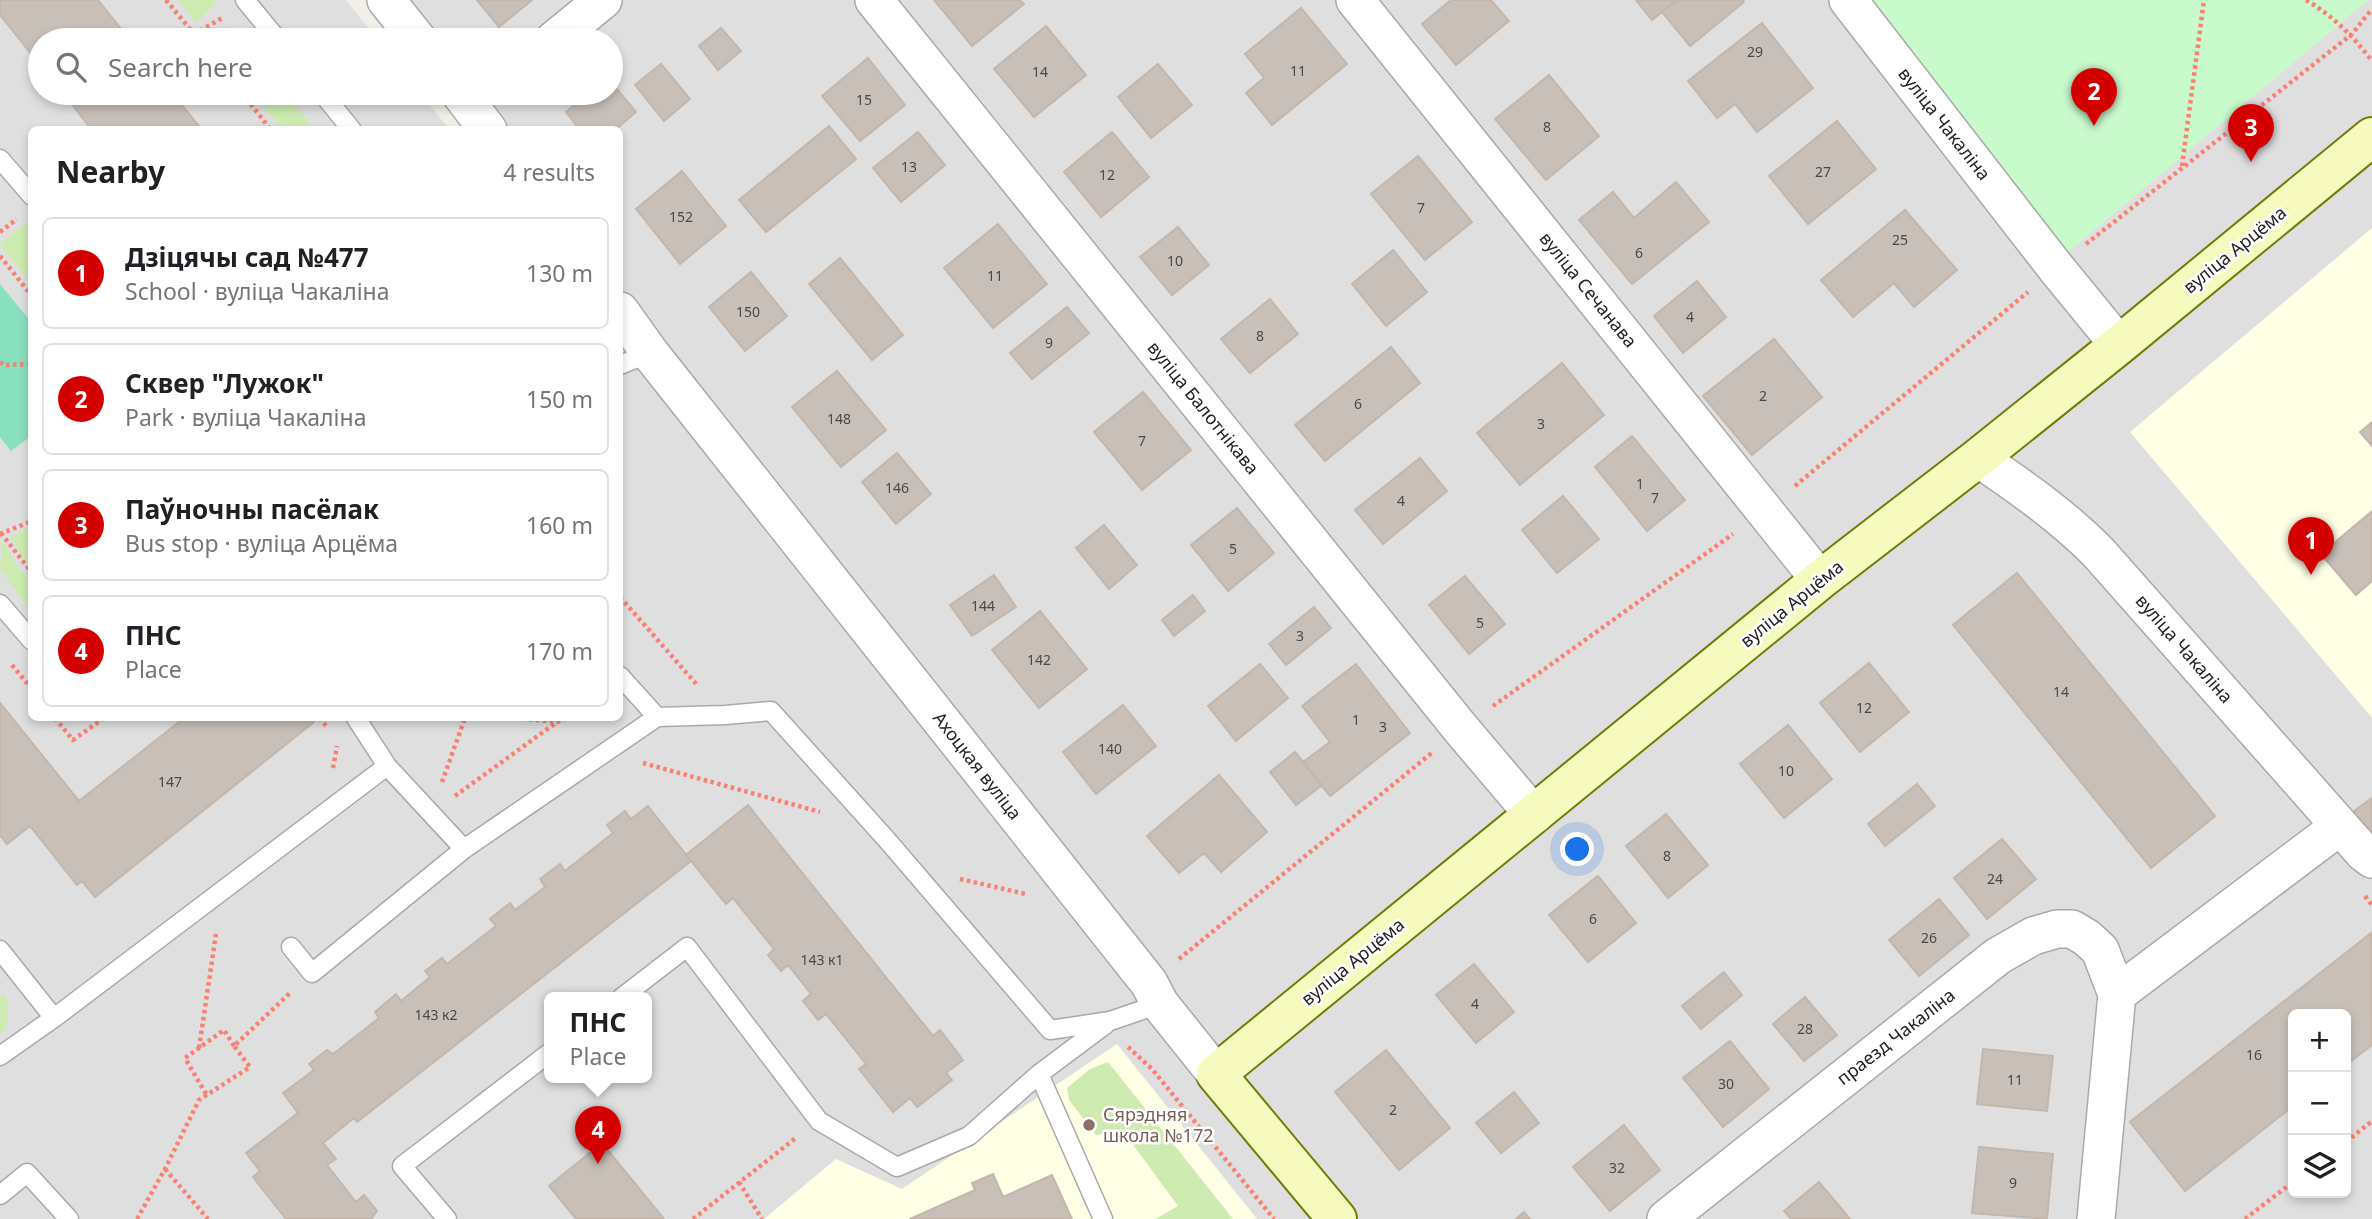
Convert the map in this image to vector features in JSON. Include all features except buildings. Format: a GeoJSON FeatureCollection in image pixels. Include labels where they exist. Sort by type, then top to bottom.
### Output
{"type":"FeatureCollection","features":[{"type":"Feature","properties":{"kind":"street"},"geometry":{"type":"LineString","coordinates":[[386,0],[408,28]]}},
{"type":"Feature","properties":{"kind":"street"},"geometry":{"type":"LineString","coordinates":[[569,28],[603,0]]}},
{"type":"Feature","properties":{"kind":"street","name":"вуліца Балотнікава"},"geometry":{"type":"LineString","coordinates":[[874,0],[1461,729],[1535,815]]}},
{"type":"Feature","properties":{"kind":"street","name":"вуліца Сечанава"},"geometry":{"type":"LineString","coordinates":[[1355,0],[1820,580]]}},
{"type":"Feature","properties":{"kind":"street","name":"вуліца Чакаліна"},"geometry":{"type":"LineString","coordinates":[[1848,0],[2119,345]]}},
{"type":"Feature","properties":{"kind":"street","name":"вуліца Арцёма"},"geometry":{"type":"LineString","coordinates":[[1216,1074],[1820,580],[2119,345],[2372,137]]}},
{"type":"Feature","properties":{"kind":"street","name":"Ахоцкая вуліца"},"geometry":{"type":"LineString","coordinates":[[623,321],[635,359],[1337,1219]]}},
{"type":"Feature","properties":{"kind":"street","name":"вуліца Чакаліна"},"geometry":{"type":"LineString","coordinates":[[1978,458],[2025,489],[2071,525],[2098,552],[2340,827],[2372,859]]}},
{"type":"Feature","properties":{"kind":"street"},"geometry":{"type":"LineString","coordinates":[[2117,993],[2340,827]]}},
{"type":"Feature","properties":{"kind":"street","name":"праезд Чакаліна"},"geometry":{"type":"LineString","coordinates":[[1666,1219],[1998,956],[2033,936],[2057,929],[2071,929],[2100,950],[2117,993],[2096,1219]]}},
{"type":"Feature","properties":{"kind":"lane"},"geometry":{"type":"LineString","coordinates":[[245,0],[268,28]]}},
{"type":"Feature","properties":{"kind":"lane"},"geometry":{"type":"LineString","coordinates":[[331,105],[349,126]]}},
{"type":"Feature","properties":{"kind":"lane"},"geometry":{"type":"LineString","coordinates":[[0,159],[28,191]]}},
{"type":"Feature","properties":{"kind":"lane"},"geometry":{"type":"LineString","coordinates":[[0,604],[28,637]]}},
{"type":"Feature","properties":{"kind":"lane"},"geometry":{"type":"LineString","coordinates":[[623,679],[657,717]]}},
{"type":"Feature","properties":{"kind":"lane"},"geometry":{"type":"LineString","coordinates":[[291,947],[312,973],[464,849],[657,717],[724,716],[771,711],[1050,1030],[1110,1021]]}},
{"type":"Feature","properties":{"kind":"lane"},"geometry":{"type":"LineString","coordinates":[[358,721],[387,766],[464,849]]}},
{"type":"Feature","properties":{"kind":"lane"},"geometry":{"type":"LineString","coordinates":[[0,1056],[387,766]]}},
{"type":"Feature","properties":{"kind":"lane"},"geometry":{"type":"LineString","coordinates":[[629,992],[687,947],[818,1121],[897,1167],[969,1136],[1039,1074],[1110,1021],[1154,993]]}},
{"type":"Feature","properties":{"kind":"lane"},"geometry":{"type":"LineString","coordinates":[[0,950],[54,1018]]}},
{"type":"Feature","properties":{"kind":"lane"},"geometry":{"type":"LineString","coordinates":[[447,1219],[402,1166],[544,1057]]}},
{"type":"Feature","properties":{"kind":"lane"},"geometry":{"type":"LineString","coordinates":[[1039,1074],[1103,1219]]}},
{"type":"Feature","properties":{"kind":"lane"},"geometry":{"type":"LineString","coordinates":[[0,1195],[27,1173],[69,1219]]}},
{"type":"Feature","properties":{"kind":"path"},"geometry":{"type":"LineString","coordinates":[[166,0],[189,28]]}},
{"type":"Feature","properties":{"kind":"path"},"geometry":{"type":"LineString","coordinates":[[2182,167],[2204,0]]}},
{"type":"Feature","properties":{"kind":"path"},"geometry":{"type":"LineString","coordinates":[[2306,0],[2327,12],[2351,34],[2372,61]]}},
{"type":"Feature","properties":{"kind":"path"},"geometry":{"type":"LineString","coordinates":[[1154,993],[1461,729],[1765,510],[2056,268],[2351,34],[2372,9]]}},
{"type":"Feature","properties":{"kind":"path"},"geometry":{"type":"LineString","coordinates":[[251,105],[268,126]]}},
{"type":"Feature","properties":{"kind":"path"},"geometry":{"type":"LineString","coordinates":[[0,232],[23,214]]}},
{"type":"Feature","properties":{"kind":"path"},"geometry":{"type":"LineString","coordinates":[[0,256],[28,291]]}},
{"type":"Feature","properties":{"kind":"path"},"geometry":{"type":"LineString","coordinates":[[0,362],[4,365],[28,364]]}},
{"type":"Feature","properties":{"kind":"path"},"geometry":{"type":"LineString","coordinates":[[28,523],[0,534],[28,568]]}},
{"type":"Feature","properties":{"kind":"path"},"geometry":{"type":"LineString","coordinates":[[623,600],[724,716]]}},
{"type":"Feature","properties":{"kind":"path"},"geometry":{"type":"LineString","coordinates":[[8,659],[28,684]]}},
{"type":"Feature","properties":{"kind":"path"},"geometry":{"type":"LineString","coordinates":[[57,721],[73,740],[100,721]]}},
{"type":"Feature","properties":{"kind":"path"},"geometry":{"type":"LineString","coordinates":[[321,721],[332,734]]}},
{"type":"Feature","properties":{"kind":"path"},"geometry":{"type":"LineString","coordinates":[[431,812],[464,721]]}},
{"type":"Feature","properties":{"kind":"path"},"geometry":{"type":"LineString","coordinates":[[431,812],[557,721]]}},
{"type":"Feature","properties":{"kind":"path"},"geometry":{"type":"LineString","coordinates":[[333,770],[338,741]]}},
{"type":"Feature","properties":{"kind":"path"},"geometry":{"type":"LineString","coordinates":[[199,1048],[222,891]]}},
{"type":"Feature","properties":{"kind":"path"},"geometry":{"type":"LineString","coordinates":[[234,1046],[312,973]]}},
{"type":"Feature","properties":{"kind":"path"},"geometry":{"type":"LineString","coordinates":[[1110,1021],[1125,1044],[1152,1069],[1274,1219]]}},
{"type":"Feature","properties":{"kind":"path"},"geometry":{"type":"LineString","coordinates":[[137,1219],[199,1100],[250,1067],[224,1030],[185,1058],[206,1094]]}},
{"type":"Feature","properties":{"kind":"path"},"geometry":{"type":"LineString","coordinates":[[693,1219],[818,1121]]}},
{"type":"Feature","properties":{"kind":"path"},"geometry":{"type":"LineString","coordinates":[[2351,1138],[2372,1121]]}},
{"type":"Feature","properties":{"kind":"path"},"geometry":{"type":"LineString","coordinates":[[165,1169],[208,1219]]}},
{"type":"Feature","properties":{"kind":"path"},"geometry":{"type":"LineString","coordinates":[[739,1182],[762,1219]]}},
{"type":"Feature","properties":{"kind":"path"},"geometry":{"type":"LineString","coordinates":[[2245,1219],[2288,1186]]}},
{"type":"Feature","properties":{"kind":"shaded area"},"geometry":{"type":"Polygon","coordinates":[[[0,0],[346,0],[368,28],[28,28],[28,105],[430,105],[447,126],[28,126],[28,721],[623,721],[623,348],[1316,1219],[0,1219],[0,0]]]}},
{"type":"Feature","properties":{"kind":"shaded area"},"geometry":{"type":"Polygon","coordinates":[[[391,0],[2372,0],[2372,1219],[1357,1219],[1134,946],[623,294],[623,126],[491,126],[474,105],[623,105],[623,28],[413,28],[391,0]]]}},
{"type":"Feature","properties":{"kind":"shaded area"},"geometry":{"type":"Polygon","coordinates":[[[2372,228],[2372,718],[2130,432],[2372,228]]]}},
{"type":"Feature","properties":{"kind":"shaded area","name":"Сярэдняя школа №172"},"geometry":{"type":"Polygon","coordinates":[[[1117,1044],[1257,1219],[764,1219],[836,1159],[902,1189],[1117,1044]]]}},
{"type":"Feature","properties":{"kind":"green space"},"geometry":{"type":"Polygon","coordinates":[[[178,0],[212,0],[215,4],[196,23],[178,0]]]}},
{"type":"Feature","properties":{"kind":"green space"},"geometry":{"type":"Polygon","coordinates":[[[1873,0],[2368,0],[2068,252],[1873,0]]]}},
{"type":"Feature","properties":{"kind":"green space"},"geometry":{"type":"Polygon","coordinates":[[[262,105],[295,105],[312,126],[280,126],[262,105]]]}},
{"type":"Feature","properties":{"kind":"green space"},"geometry":{"type":"Polygon","coordinates":[[[28,221],[28,280],[0,244],[28,221]]]}},
{"type":"Feature","properties":{"kind":"green space"},"geometry":{"type":"Polygon","coordinates":[[[0,284],[28,318],[28,438],[11,451],[0,437],[0,284]]]}},
{"type":"Feature","properties":{"kind":"green space"},"geometry":{"type":"Polygon","coordinates":[[[28,528],[28,562],[23,558],[10,537],[28,528]]]}},
{"type":"Feature","properties":{"kind":"green space"},"geometry":{"type":"Polygon","coordinates":[[[2,540],[21,572],[28,576],[28,607],[0,569],[2,540]]]}},
{"type":"Feature","properties":{"kind":"green space"},"geometry":{"type":"Polygon","coordinates":[[[4,993],[8,1015],[6,1026],[0,1035],[0,996],[4,993]]]}},
{"type":"Feature","properties":{"kind":"green space"},"geometry":{"type":"Polygon","coordinates":[[[1108,1062],[1233,1219],[1155,1219],[1178,1206],[1123,1131],[1096,1135],[1069,1100],[1067,1088],[1090,1069],[1108,1062]]]}},
{"type":"Feature","properties":{"kind":"place","name":"Сквер \"Лужок\""},"geometry":{"type":"Point","coordinates":[2094,126]}},
{"type":"Feature","properties":{"kind":"place","name":"Паўночны пасёлак"},"geometry":{"type":"Point","coordinates":[2251,162]}},
{"type":"Feature","properties":{"kind":"place","name":"Дзіцячы сад №477"},"geometry":{"type":"Point","coordinates":[2311,575]}},
{"type":"Feature","properties":{"kind":"place","name":"Сярэдняя школа №172"},"geometry":{"type":"Point","coordinates":[1089,1125]}},
{"type":"Feature","properties":{"kind":"place","name":"ПНС"},"geometry":{"type":"Point","coordinates":[598,1164]}}]}
